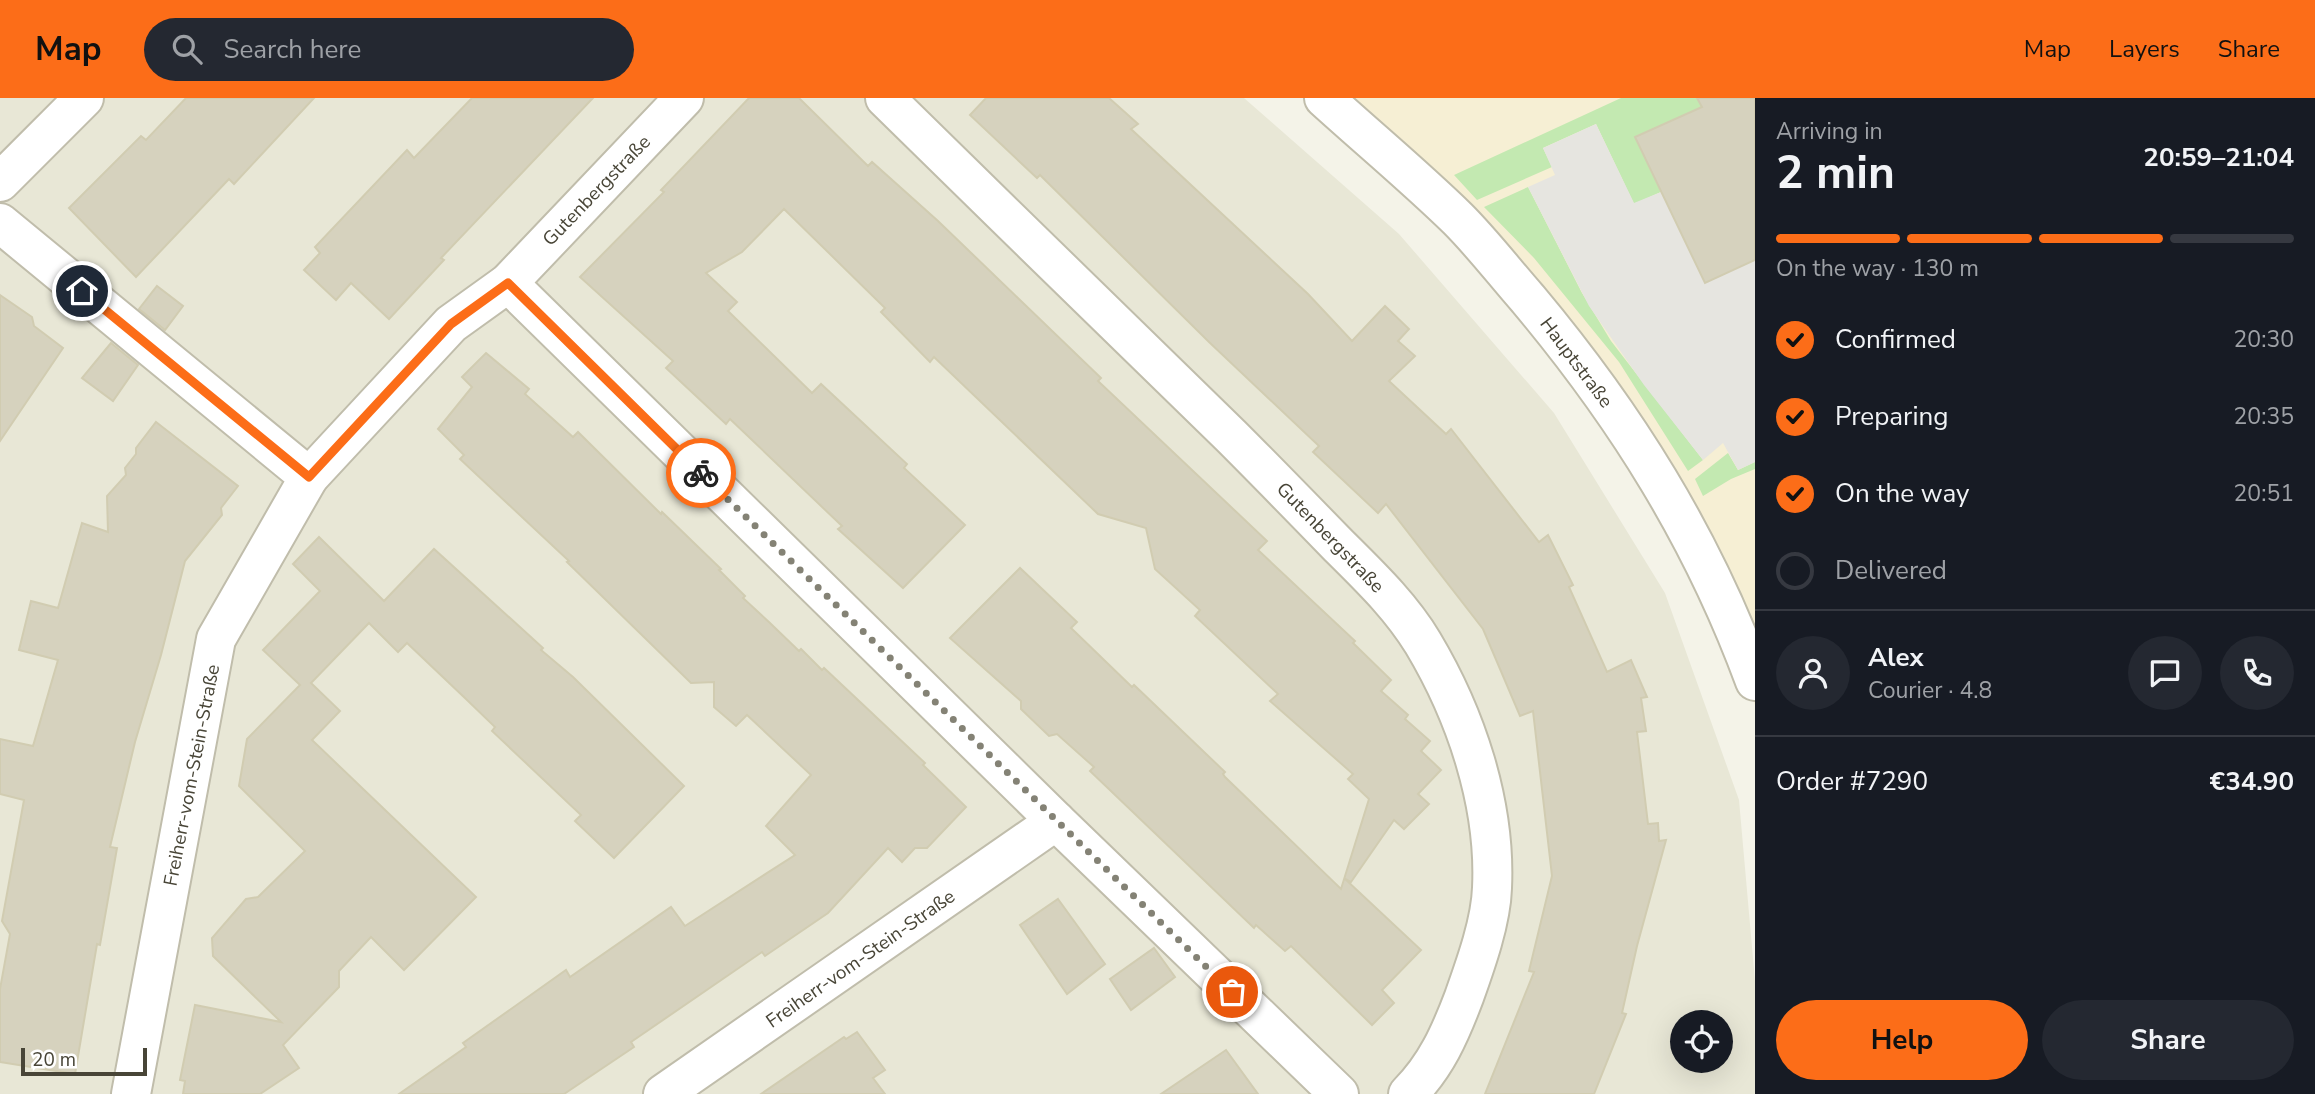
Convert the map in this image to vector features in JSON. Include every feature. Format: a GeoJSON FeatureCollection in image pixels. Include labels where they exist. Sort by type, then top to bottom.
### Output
{"type":"FeatureCollection","features":[{"type":"Feature","properties":{"kind":"street"},"geometry":{"type":"LineString","coordinates":[[0,182],[84,98]]}},
{"type":"Feature","properties":{"kind":"street","name":"Gutenbergstraße"},"geometry":{"type":"LineString","coordinates":[[508,283],[684,98]]}},
{"type":"Feature","properties":{"kind":"street","name":"Gutenbergstraße"},"geometry":{"type":"LineString","coordinates":[[885,98],[1259,464],[1392,599],[1422,641],[1443,680],[1478,773],[1492,851],[1492,892],[1476,963],[1451,1031],[1426,1076],[1408,1094]]}},
{"type":"Feature","properties":{"kind":"street","name":"Hauptstraße"},"geometry":{"type":"LineString","coordinates":[[1324,98],[1460,221],[1576,357],[1633,437],[1675,507],[1706,564],[1740,639],[1755,681]]}},
{"type":"Feature","properties":{"kind":"street"},"geometry":{"type":"LineString","coordinates":[[0,223],[309,477]]}},
{"type":"Feature","properties":{"kind":"street"},"geometry":{"type":"LineString","coordinates":[[508,283],[1056,821],[1339,1094]]}},
{"type":"Feature","properties":{"kind":"street","name":"Freiherr-vom-Stein-Straße"},"geometry":{"type":"LineString","coordinates":[[131,1094],[216,639],[309,477],[451,324],[508,283]]}},
{"type":"Feature","properties":{"kind":"street","name":"Freiherr-vom-Stein-Straße"},"geometry":{"type":"LineString","coordinates":[[663,1094],[1056,821]]}},
{"type":"Feature","properties":{"kind":"shaded area"},"geometry":{"type":"Polygon","coordinates":[[[0,98],[1244,98],[1399,234],[1554,413],[1665,593],[1739,800],[1755,981],[1755,1094],[0,1094],[0,98]]]}},
{"type":"Feature","properties":{"kind":"shaded area"},"geometry":{"type":"Polygon","coordinates":[[[1324,98],[1755,98],[1755,705],[1728,639],[1633,437],[1324,98]]]}},
{"type":"Feature","properties":{"kind":"shaded area"},"geometry":{"type":"Polygon","coordinates":[[[1596,124],[1634,203],[1661,192],[1705,283],[1755,260],[1755,462],[1738,470],[1723,443],[1703,460],[1644,385],[1589,306],[1528,187],[1555,175],[1543,148],[1596,124]]]}},
{"type":"Feature","properties":{"kind":"green space"},"geometry":{"type":"Polygon","coordinates":[[[1621,98],[1697,98],[1702,107],[1635,137],[1661,192],[1634,204],[1596,124],[1543,148],[1552,167],[1477,200],[1454,175],[1621,98]]]}},
{"type":"Feature","properties":{"kind":"green space"},"geometry":{"type":"Polygon","coordinates":[[[1528,187],[1582,293],[1611,341],[1703,460],[1688,471],[1619,362],[1534,258],[1484,207],[1528,187]]]}},
{"type":"Feature","properties":{"kind":"green space"},"geometry":{"type":"Polygon","coordinates":[[[1728,453],[1738,470],[1755,462],[1755,469],[1731,479],[1703,496],[1695,479],[1728,453]]]}},
{"type":"Feature","properties":{"kind":"building"},"geometry":{"type":"Polygon","coordinates":[[[186,98],[314,98],[234,184],[229,179],[136,277],[69,208],[141,136],[146,140],[186,98]]]}},
{"type":"Feature","properties":{"kind":"building"},"geometry":{"type":"Polygon","coordinates":[[[472,98],[593,98],[441,258],[444,260],[389,319],[351,283],[336,300],[304,270],[320,253],[315,247],[407,150],[414,158],[472,98]]]}},
{"type":"Feature","properties":{"kind":"building"},"geometry":{"type":"Polygon","coordinates":[[[749,98],[799,98],[868,166],[872,162],[938,221],[1101,378],[1098,381],[1267,541],[1258,550],[1355,641],[1353,643],[1391,680],[1381,691],[1408,715],[1405,719],[1430,741],[1421,751],[1441,770],[1418,794],[1429,804],[1404,829],[1394,820],[1351,882],[1344,878],[1369,799],[1348,779],[1353,774],[1270,701],[1278,694],[1195,616],[1200,610],[1155,569],[1146,528],[1098,514],[934,357],[930,362],[881,312],[885,308],[784,209],[742,252],[706,273],[737,302],[728,311],[812,393],[821,384],[907,464],[904,468],[965,525],[903,588],[838,529],[842,526],[730,419],[726,424],[666,368],[673,361],[580,277],[664,192],[661,190],[749,98]]]}},
{"type":"Feature","properties":{"kind":"building"},"geometry":{"type":"Polygon","coordinates":[[[986,98],[1109,98],[1138,124],[1131,129],[1308,294],[1352,341],[1385,306],[1409,329],[1398,341],[1415,356],[1389,381],[1446,434],[1451,429],[1539,542],[1548,535],[1573,585],[1569,587],[1607,672],[1631,660],[1647,697],[1641,698],[1646,731],[1637,732],[1648,824],[1658,823],[1659,841],[1666,840],[1637,946],[1622,1013],[1626,1014],[1594,1094],[1485,1094],[1534,972],[1529,971],[1552,876],[1533,711],[1520,716],[1483,629],[1386,504],[1378,513],[1313,452],[1319,446],[1040,175],[1037,178],[970,115],[986,98]]]}},
{"type":"Feature","properties":{"kind":"building"},"geometry":{"type":"Polygon","coordinates":[[[1697,98],[1755,98],[1755,260],[1705,283],[1635,137],[1702,107],[1697,98]]]}},
{"type":"Feature","properties":{"kind":"building"},"geometry":{"type":"Polygon","coordinates":[[[157,286],[183,306],[165,330],[139,309],[157,286]]]}},
{"type":"Feature","properties":{"kind":"building"},"geometry":{"type":"Polygon","coordinates":[[[0,295],[32,317],[34,326],[63,348],[0,441],[0,295]]]}},
{"type":"Feature","properties":{"kind":"building"},"geometry":{"type":"Polygon","coordinates":[[[111,343],[138,365],[113,401],[82,378],[111,343]]]}},
{"type":"Feature","properties":{"kind":"building"},"geometry":{"type":"Polygon","coordinates":[[[486,353],[529,389],[525,394],[573,437],[578,432],[721,569],[719,570],[745,596],[743,598],[799,651],[801,649],[822,670],[824,668],[925,763],[923,765],[966,807],[927,848],[915,848],[902,862],[888,848],[828,913],[765,956],[762,952],[631,1042],[634,1047],[564,1094],[399,1094],[466,1047],[463,1043],[566,970],[570,977],[671,907],[685,926],[795,855],[766,826],[811,775],[747,715],[736,726],[714,707],[714,682],[691,683],[567,562],[569,561],[460,459],[464,455],[438,429],[472,387],[462,377],[486,353]]]}},
{"type":"Feature","properties":{"kind":"building"},"geometry":{"type":"Polygon","coordinates":[[[156,422],[238,486],[221,508],[222,515],[185,561],[135,742],[110,847],[117,848],[100,945],[97,944],[75,1074],[0,1062],[0,989],[10,934],[2,921],[24,800],[0,794],[0,739],[33,746],[58,660],[19,650],[31,601],[58,608],[82,523],[108,532],[107,496],[126,475],[125,468],[136,454],[136,448],[156,422]]]}},
{"type":"Feature","properties":{"kind":"building"},"geometry":{"type":"Polygon","coordinates":[[[319,537],[384,601],[434,549],[543,648],[541,650],[573,677],[684,786],[614,858],[575,821],[581,815],[492,731],[495,727],[466,699],[407,643],[398,652],[369,623],[311,683],[340,711],[312,740],[476,897],[404,970],[371,937],[339,971],[339,987],[283,1045],[299,1068],[260,1094],[183,1094],[185,1081],[180,1080],[195,1005],[281,1022],[213,956],[212,938],[246,899],[258,897],[305,851],[239,786],[247,739],[300,685],[263,650],[320,591],[293,564],[319,537]]]}},
{"type":"Feature","properties":{"kind":"building"},"geometry":{"type":"Polygon","coordinates":[[[1020,568],[1077,622],[1071,628],[1225,772],[1225,777],[1341,889],[1344,878],[1421,950],[1382,990],[1394,1003],[1372,1025],[1291,946],[1285,951],[1256,925],[1254,928],[1090,771],[1094,767],[1057,734],[1049,736],[1021,709],[1021,701],[950,638],[1020,568]]]}},
{"type":"Feature","properties":{"kind":"building"},"geometry":{"type":"Polygon","coordinates":[[[1058,899],[1105,964],[1067,994],[1020,925],[1058,899]]]}},
{"type":"Feature","properties":{"kind":"building"},"geometry":{"type":"Polygon","coordinates":[[[1154,948],[1175,977],[1131,1010],[1110,979],[1154,948]]]}},
{"type":"Feature","properties":{"kind":"building"},"geometry":{"type":"Polygon","coordinates":[[[857,1032],[885,1070],[873,1078],[885,1094],[761,1094],[844,1037],[846,1039],[857,1032]]]}},
{"type":"Feature","properties":{"kind":"building"},"geometry":{"type":"Polygon","coordinates":[[[1226,1050],[1258,1094],[1161,1094],[1226,1050]]]}},
{"type":"Feature","properties":{"kind":"way so far"},"geometry":{"type":"LineString","coordinates":[[701,473],[1232,992]]}},
{"type":"Feature","properties":{"kind":"route"},"geometry":{"type":"LineString","coordinates":[[82,291],[309,477],[451,324],[508,283],[701,473]]}}]}
